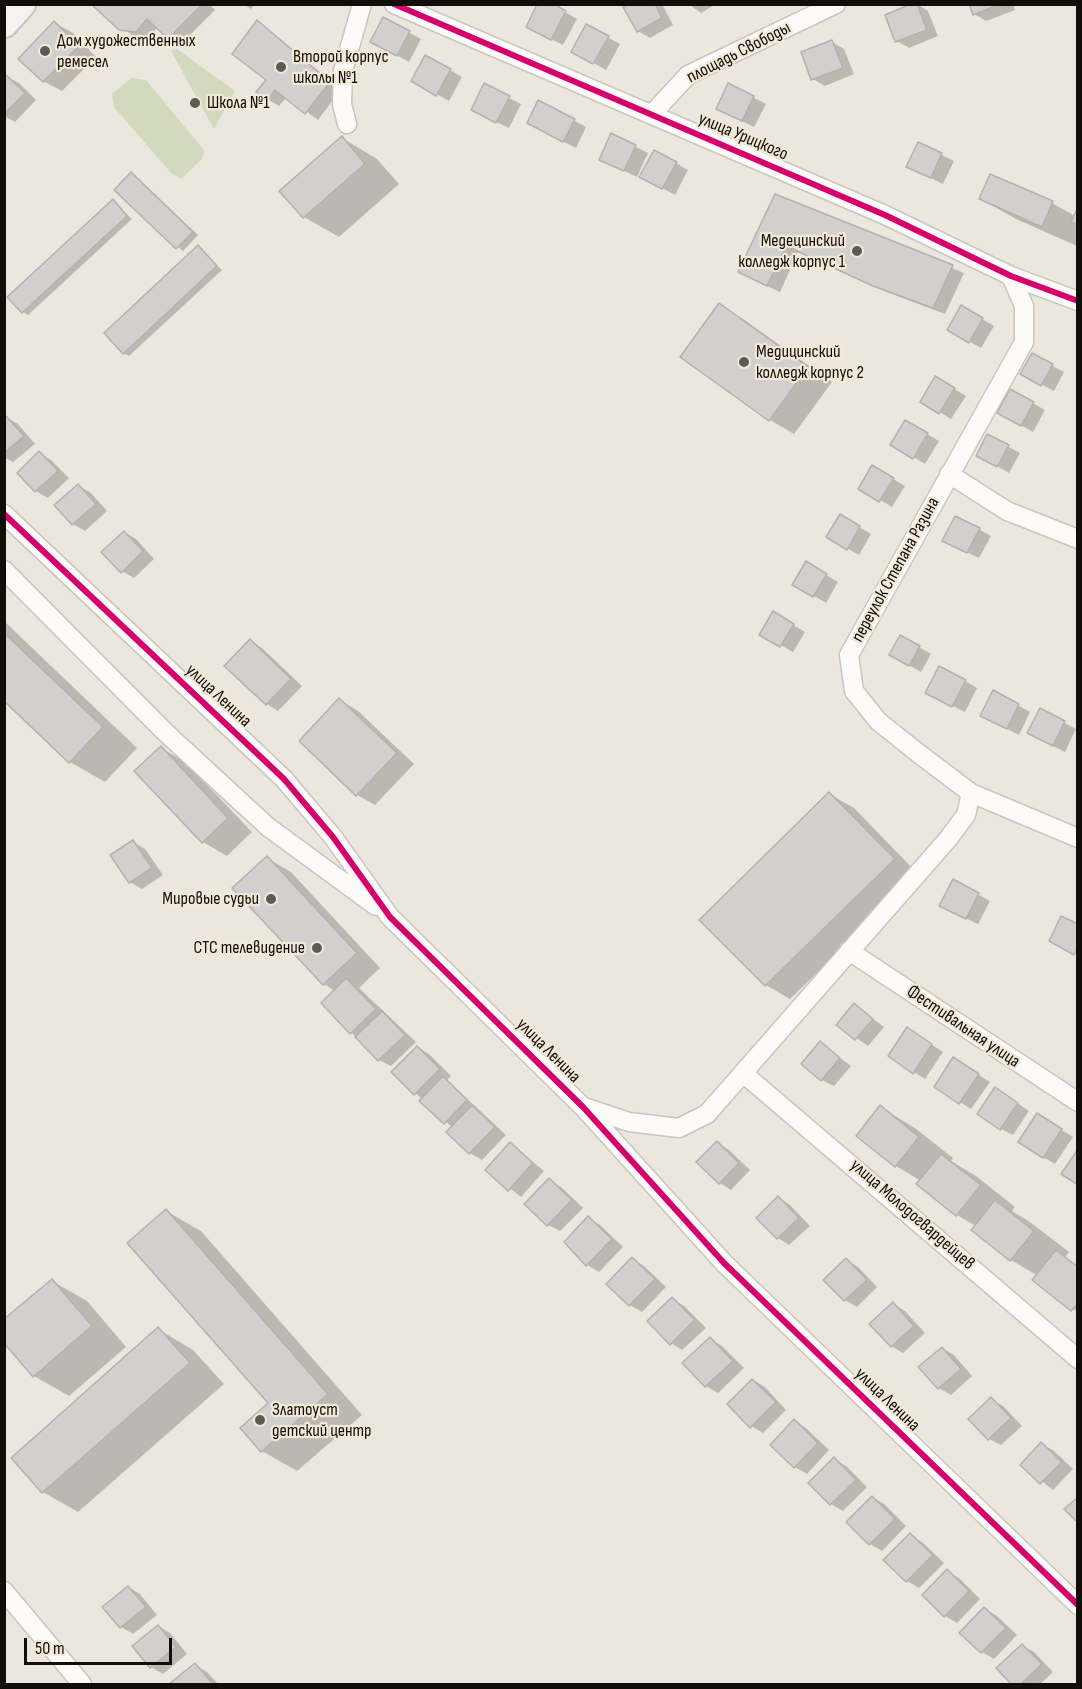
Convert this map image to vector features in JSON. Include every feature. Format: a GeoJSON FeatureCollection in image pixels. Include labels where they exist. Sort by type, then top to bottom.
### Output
{"type":"FeatureCollection","features":[{"type":"Feature","properties":{"kind":"main road"},"geometry":{"type":"LineString","coordinates":[[4,23],[21,4]]}},
{"type":"Feature","properties":{"kind":"street"},"geometry":{"type":"LineString","coordinates":[[346,124],[342,104],[343,71],[362,4]]}},
{"type":"Feature","properties":{"kind":"street","name":"улица Урицкого"},"geometry":{"type":"LineString","coordinates":[[394,4],[885,215],[1011,276],[1077,301]]}},
{"type":"Feature","properties":{"kind":"street","name":"площадь Свободы"},"geometry":{"type":"LineString","coordinates":[[652,114],[688,75],[836,4]]}},
{"type":"Feature","properties":{"kind":"street","name":"переулок Степана Разина"},"geometry":{"type":"LineString","coordinates":[[1011,276],[1024,306],[1024,342],[849,655],[854,691],[878,721],[971,793],[1077,838]]}},
{"type":"Feature","properties":{"kind":"street"},"geometry":{"type":"LineString","coordinates":[[949,474],[1006,511],[1077,539]]}},
{"type":"Feature","properties":{"kind":"street","name":"улица Ленина"},"geometry":{"type":"LineString","coordinates":[[4,514],[284,779],[333,837],[390,916],[583,1107],[724,1263],[1077,1605]]}},
{"type":"Feature","properties":{"kind":"street"},"geometry":{"type":"LineString","coordinates":[[4,570],[165,732],[268,826],[390,916]]}},
{"type":"Feature","properties":{"kind":"street"},"geometry":{"type":"LineString","coordinates":[[583,1107],[629,1122],[679,1128],[707,1114],[948,839],[966,815],[971,793]]}},
{"type":"Feature","properties":{"kind":"street","name":"Фестивальная улица"},"geometry":{"type":"LineString","coordinates":[[849,951],[1077,1102]]}},
{"type":"Feature","properties":{"kind":"street","name":"улица Молодогвардейцев"},"geometry":{"type":"LineString","coordinates":[[744,1074],[1077,1359]]}},
{"type":"Feature","properties":{"kind":"street"},"geometry":{"type":"LineString","coordinates":[[4,1591],[82,1684]]}},
{"type":"Feature","properties":{"kind":"green space"},"geometry":{"type":"Polygon","coordinates":[[[177,49],[235,91],[214,129],[171,51],[177,49]]]}},
{"type":"Feature","properties":{"kind":"green space"},"geometry":{"type":"Polygon","coordinates":[[[131,78],[146,80],[204,150],[202,159],[181,179],[171,173],[114,107],[112,94],[131,78]]]}},
{"type":"Feature","properties":{"kind":"building"},"geometry":{"type":"Polygon","coordinates":[[[91,4],[203,4],[168,39],[147,19],[136,32],[119,30],[91,4]]]}},
{"type":"Feature","properties":{"kind":"building"},"geometry":{"type":"Polygon","coordinates":[[[537,4],[554,4],[566,11],[551,40],[526,27],[537,4]]]}},
{"type":"Feature","properties":{"kind":"building"},"geometry":{"type":"Polygon","coordinates":[[[628,4],[655,4],[662,18],[637,32],[623,7],[628,4]]]}},
{"type":"Feature","properties":{"kind":"building"},"geometry":{"type":"Polygon","coordinates":[[[911,4],[917,4],[927,30],[895,42],[885,15],[911,4]]]}},
{"type":"Feature","properties":{"kind":"building"},"geometry":{"type":"Polygon","coordinates":[[[969,4],[1000,4],[973,15],[969,4]]]}},
{"type":"Feature","properties":{"kind":"building"},"geometry":{"type":"Polygon","coordinates":[[[383,17],[410,31],[397,56],[370,42],[383,17]]]}},
{"type":"Feature","properties":{"kind":"building","name":"Второй корпус школы №1"},"geometry":{"type":"Polygon","coordinates":[[[257,20],[330,82],[305,114],[275,90],[267,101],[256,92],[266,80],[232,54],[257,20]]]}},
{"type":"Feature","properties":{"kind":"building"},"geometry":{"type":"Polygon","coordinates":[[[54,21],[79,46],[43,82],[18,59],[54,21]]]}},
{"type":"Feature","properties":{"kind":"building"},"geometry":{"type":"Polygon","coordinates":[[[586,24],[609,36],[593,64],[571,52],[586,24]]]}},
{"type":"Feature","properties":{"kind":"building"},"geometry":{"type":"Polygon","coordinates":[[[832,40],[843,68],[811,80],[801,52],[832,40]]]}},
{"type":"Feature","properties":{"kind":"building"},"geometry":{"type":"Polygon","coordinates":[[[425,55],[451,69],[436,96],[411,81],[425,55]]]}},
{"type":"Feature","properties":{"kind":"building"},"geometry":{"type":"Polygon","coordinates":[[[6,75],[25,93],[4,114],[4,77],[6,75]]]}},
{"type":"Feature","properties":{"kind":"building"},"geometry":{"type":"Polygon","coordinates":[[[484,83],[510,96],[496,123],[471,110],[484,83]]]}},
{"type":"Feature","properties":{"kind":"building"},"geometry":{"type":"Polygon","coordinates":[[[728,83],[754,96],[742,121],[716,109],[728,83]]]}},
{"type":"Feature","properties":{"kind":"building"},"geometry":{"type":"Polygon","coordinates":[[[538,100],[575,119],[563,142],[527,123],[538,100]]]}},
{"type":"Feature","properties":{"kind":"building"},"geometry":{"type":"Polygon","coordinates":[[[611,133],[636,145],[624,171],[599,160],[611,133]]]}},
{"type":"Feature","properties":{"kind":"building"},"geometry":{"type":"Polygon","coordinates":[[[342,136],[365,164],[303,218],[279,191],[342,136]]]}},
{"type":"Feature","properties":{"kind":"building"},"geometry":{"type":"Polygon","coordinates":[[[918,142],[942,153],[931,178],[906,167],[918,142]]]}},
{"type":"Feature","properties":{"kind":"building"},"geometry":{"type":"Polygon","coordinates":[[[654,150],[677,162],[662,189],[639,177],[654,150]]]}},
{"type":"Feature","properties":{"kind":"building"},"geometry":{"type":"Polygon","coordinates":[[[131,172],[193,232],[176,249],[114,190],[131,172]]]}},
{"type":"Feature","properties":{"kind":"building"},"geometry":{"type":"Polygon","coordinates":[[[990,174],[1053,201],[1042,227],[979,199],[990,174]]]}},
{"type":"Feature","properties":{"kind":"building","name":"Медецинский колледж корпус 1"},"geometry":{"type":"Polygon","coordinates":[[[775,194],[953,265],[933,308],[873,286],[786,246],[767,286],[738,272],[775,194]]]}},
{"type":"Feature","properties":{"kind":"building"},"geometry":{"type":"Polygon","coordinates":[[[113,199],[127,216],[22,313],[7,297],[113,199]]]}},
{"type":"Feature","properties":{"kind":"building"},"geometry":{"type":"Polygon","coordinates":[[[1078,207],[1078,225],[1071,222],[1078,207]]]}},
{"type":"Feature","properties":{"kind":"building"},"geometry":{"type":"Polygon","coordinates":[[[198,245],[217,266],[123,354],[104,333],[198,245]]]}},
{"type":"Feature","properties":{"kind":"building","name":"Медицинский колледж корпус 2"},"geometry":{"type":"Polygon","coordinates":[[[719,303],[808,367],[769,421],[680,357],[719,303]]]}},
{"type":"Feature","properties":{"kind":"building"},"geometry":{"type":"Polygon","coordinates":[[[961,305],[983,318],[969,343],[947,330],[961,305]]]}},
{"type":"Feature","properties":{"kind":"building"},"geometry":{"type":"Polygon","coordinates":[[[1032,353],[1053,364],[1041,386],[1020,374],[1032,353]]]}},
{"type":"Feature","properties":{"kind":"building"},"geometry":{"type":"Polygon","coordinates":[[[935,376],[955,388],[939,414],[920,402],[935,376]]]}},
{"type":"Feature","properties":{"kind":"building"},"geometry":{"type":"Polygon","coordinates":[[[1010,389],[1034,402],[1021,426],[997,413],[1010,389]]]}},
{"type":"Feature","properties":{"kind":"building"},"geometry":{"type":"Polygon","coordinates":[[[6,416],[24,436],[4,453],[4,417],[6,416]]]}},
{"type":"Feature","properties":{"kind":"building"},"geometry":{"type":"Polygon","coordinates":[[[905,420],[928,433],[913,459],[890,445],[905,420]]]}},
{"type":"Feature","properties":{"kind":"building"},"geometry":{"type":"Polygon","coordinates":[[[987,434],[1009,445],[997,467],[976,456],[987,434]]]}},
{"type":"Feature","properties":{"kind":"building"},"geometry":{"type":"Polygon","coordinates":[[[39,451],[58,471],[35,492],[17,473],[39,451]]]}},
{"type":"Feature","properties":{"kind":"building"},"geometry":{"type":"Polygon","coordinates":[[[872,465],[894,478],[879,502],[858,489],[872,465]]]}},
{"type":"Feature","properties":{"kind":"building"},"geometry":{"type":"Polygon","coordinates":[[[78,484],[96,504],[72,525],[54,505],[78,484]]]}},
{"type":"Feature","properties":{"kind":"building"},"geometry":{"type":"Polygon","coordinates":[[[840,514],[860,526],[847,550],[826,537],[840,514]]]}},
{"type":"Feature","properties":{"kind":"building"},"geometry":{"type":"Polygon","coordinates":[[[955,516],[980,528],[967,553],[942,541],[955,516]]]}},
{"type":"Feature","properties":{"kind":"building"},"geometry":{"type":"Polygon","coordinates":[[[124,531],[143,551],[121,573],[101,552],[124,531]]]}},
{"type":"Feature","properties":{"kind":"building"},"geometry":{"type":"Polygon","coordinates":[[[806,561],[827,574],[813,597],[792,585],[806,561]]]}},
{"type":"Feature","properties":{"kind":"building"},"geometry":{"type":"Polygon","coordinates":[[[773,611],[794,624],[780,647],[759,635],[773,611]]]}},
{"type":"Feature","properties":{"kind":"building"},"geometry":{"type":"Polygon","coordinates":[[[4,633],[103,727],[69,763],[4,701],[4,633]]]}},
{"type":"Feature","properties":{"kind":"building"},"geometry":{"type":"Polygon","coordinates":[[[900,635],[920,646],[909,666],[889,655],[900,635]]]}},
{"type":"Feature","properties":{"kind":"building"},"geometry":{"type":"Polygon","coordinates":[[[250,639],[291,679],[266,705],[224,666],[250,639]]]}},
{"type":"Feature","properties":{"kind":"building"},"geometry":{"type":"Polygon","coordinates":[[[939,666],[966,680],[952,707],[925,693],[939,666]]]}},
{"type":"Feature","properties":{"kind":"building"},"geometry":{"type":"Polygon","coordinates":[[[993,690],[1019,704],[1007,729],[980,716],[993,690]]]}},
{"type":"Feature","properties":{"kind":"building"},"geometry":{"type":"Polygon","coordinates":[[[339,698],[397,753],[356,796],[299,741],[339,698]]]}},
{"type":"Feature","properties":{"kind":"building"},"geometry":{"type":"Polygon","coordinates":[[[1040,708],[1065,721],[1053,746],[1027,733],[1040,708]]]}},
{"type":"Feature","properties":{"kind":"building"},"geometry":{"type":"Polygon","coordinates":[[[161,746],[228,818],[202,843],[134,771],[161,746]]]}},
{"type":"Feature","properties":{"kind":"building"},"geometry":{"type":"Polygon","coordinates":[[[829,792],[895,859],[765,986],[699,920],[829,792]]]}},
{"type":"Feature","properties":{"kind":"building"},"geometry":{"type":"Polygon","coordinates":[[[133,840],[152,868],[129,883],[110,855],[133,840]]]}},
{"type":"Feature","properties":{"kind":"building"},"geometry":{"type":"Polygon","coordinates":[[[267,856],[357,953],[323,985],[232,888],[267,856]]]}},
{"type":"Feature","properties":{"kind":"building"},"geometry":{"type":"Polygon","coordinates":[[[953,879],[979,893],[966,919],[939,906],[953,879]]]}},
{"type":"Feature","properties":{"kind":"building"},"geometry":{"type":"Polygon","coordinates":[[[1061,916],[1078,924],[1078,948],[1074,955],[1049,941],[1061,916]]]}},
{"type":"Feature","properties":{"kind":"building"},"geometry":{"type":"Polygon","coordinates":[[[346,978],[376,1009],[350,1034],[321,1003],[346,978]]]}},
{"type":"Feature","properties":{"kind":"building"},"geometry":{"type":"Polygon","coordinates":[[[854,1003],[873,1019],[855,1040],[836,1025],[854,1003]]]}},
{"type":"Feature","properties":{"kind":"building"},"geometry":{"type":"Polygon","coordinates":[[[382,1011],[405,1035],[378,1061],[355,1037],[382,1011]]]}},
{"type":"Feature","properties":{"kind":"building"},"geometry":{"type":"Polygon","coordinates":[[[907,1027],[932,1044],[913,1074],[888,1056],[907,1027]]]}},
{"type":"Feature","properties":{"kind":"building"},"geometry":{"type":"Polygon","coordinates":[[[820,1041],[840,1058],[821,1081],[801,1064],[820,1041]]]}},
{"type":"Feature","properties":{"kind":"building"},"geometry":{"type":"Polygon","coordinates":[[[417,1046],[440,1069],[414,1095],[391,1072],[417,1046]]]}},
{"type":"Feature","properties":{"kind":"building"},"geometry":{"type":"Polygon","coordinates":[[[953,1057],[979,1074],[959,1104],[934,1087],[953,1057]]]}},
{"type":"Feature","properties":{"kind":"building"},"geometry":{"type":"Polygon","coordinates":[[[443,1076],[467,1100],[444,1124],[419,1101],[443,1076]]]}},
{"type":"Feature","properties":{"kind":"building"},"geometry":{"type":"Polygon","coordinates":[[[995,1087],[1018,1103],[1000,1130],[977,1114],[995,1087]]]}},
{"type":"Feature","properties":{"kind":"building"},"geometry":{"type":"Polygon","coordinates":[[[472,1105],[495,1127],[469,1154],[446,1132],[472,1105]]]}},
{"type":"Feature","properties":{"kind":"building"},"geometry":{"type":"Polygon","coordinates":[[[880,1105],[919,1137],[895,1167],[856,1136],[880,1105]]]}},
{"type":"Feature","properties":{"kind":"building"},"geometry":{"type":"Polygon","coordinates":[[[1037,1113],[1062,1129],[1043,1158],[1018,1142],[1037,1113]]]}},
{"type":"Feature","properties":{"kind":"building"},"geometry":{"type":"Polygon","coordinates":[[[717,1141],[739,1163],[719,1184],[696,1162],[717,1141]]]}},
{"type":"Feature","properties":{"kind":"building"},"geometry":{"type":"Polygon","coordinates":[[[510,1142],[533,1163],[508,1191],[485,1170],[510,1142]]]}},
{"type":"Feature","properties":{"kind":"building"},"geometry":{"type":"Polygon","coordinates":[[[1078,1149],[1078,1185],[1061,1174],[1078,1149]]]}},
{"type":"Feature","properties":{"kind":"building"},"geometry":{"type":"Polygon","coordinates":[[[941,1154],[981,1185],[956,1216],[916,1184],[941,1154]]]}},
{"type":"Feature","properties":{"kind":"building"},"geometry":{"type":"Polygon","coordinates":[[[549,1178],[572,1200],[547,1226],[524,1204],[549,1178]]]}},
{"type":"Feature","properties":{"kind":"building"},"geometry":{"type":"Polygon","coordinates":[[[778,1196],[799,1218],[777,1239],[756,1218],[778,1196]]]}},
{"type":"Feature","properties":{"kind":"building"},"geometry":{"type":"Polygon","coordinates":[[[995,1200],[1034,1231],[1010,1261],[971,1230],[995,1200]]]}},
{"type":"Feature","properties":{"kind":"building"},"geometry":{"type":"Polygon","coordinates":[[[166,1209],[328,1394],[261,1452],[240,1428],[268,1403],[127,1243],[166,1209]]]}},
{"type":"Feature","properties":{"kind":"building"},"geometry":{"type":"Polygon","coordinates":[[[588,1216],[612,1239],[586,1266],[564,1242],[588,1216]]]}},
{"type":"Feature","properties":{"kind":"building"},"geometry":{"type":"Polygon","coordinates":[[[1056,1250],[1078,1267],[1078,1303],[1071,1311],[1032,1280],[1056,1250]]]}},
{"type":"Feature","properties":{"kind":"building"},"geometry":{"type":"Polygon","coordinates":[[[632,1257],[655,1279],[629,1306],[606,1284],[632,1257]]]}},
{"type":"Feature","properties":{"kind":"building"},"geometry":{"type":"Polygon","coordinates":[[[846,1258],[867,1280],[844,1301],[823,1280],[846,1258]]]}},
{"type":"Feature","properties":{"kind":"building"},"geometry":{"type":"Polygon","coordinates":[[[52,1279],[92,1326],[33,1377],[4,1343],[4,1319],[52,1279]]]}},
{"type":"Feature","properties":{"kind":"building"},"geometry":{"type":"Polygon","coordinates":[[[672,1297],[695,1320],[670,1345],[647,1321],[672,1297]]]}},
{"type":"Feature","properties":{"kind":"building"},"geometry":{"type":"Polygon","coordinates":[[[893,1302],[914,1326],[891,1347],[869,1324],[893,1302]]]}},
{"type":"Feature","properties":{"kind":"building"},"geometry":{"type":"Polygon","coordinates":[[[158,1327],[190,1363],[42,1493],[11,1458],[158,1327]]]}},
{"type":"Feature","properties":{"kind":"building"},"geometry":{"type":"Polygon","coordinates":[[[710,1337],[733,1361],[705,1387],[682,1363],[710,1337]]]}},
{"type":"Feature","properties":{"kind":"building"},"geometry":{"type":"Polygon","coordinates":[[[942,1347],[961,1369],[938,1389],[918,1367],[942,1347]]]}},
{"type":"Feature","properties":{"kind":"building"},"geometry":{"type":"Polygon","coordinates":[[[752,1379],[776,1402],[750,1428],[727,1404],[752,1379]]]}},
{"type":"Feature","properties":{"kind":"building"},"geometry":{"type":"Polygon","coordinates":[[[991,1397],[1011,1418],[988,1440],[968,1419],[991,1397]]]}},
{"type":"Feature","properties":{"kind":"building"},"geometry":{"type":"Polygon","coordinates":[[[794,1419],[818,1443],[794,1468],[770,1445],[794,1419]]]}},
{"type":"Feature","properties":{"kind":"building"},"geometry":{"type":"Polygon","coordinates":[[[1041,1442],[1062,1462],[1040,1484],[1020,1465],[1041,1442]]]}},
{"type":"Feature","properties":{"kind":"building"},"geometry":{"type":"Polygon","coordinates":[[[834,1457],[856,1480],[830,1505],[808,1483],[834,1457]]]}},
{"type":"Feature","properties":{"kind":"building"},"geometry":{"type":"Polygon","coordinates":[[[872,1496],[895,1519],[869,1545],[846,1522],[872,1496]]]}},
{"type":"Feature","properties":{"kind":"building"},"geometry":{"type":"Polygon","coordinates":[[[1078,1497],[1078,1523],[1064,1509],[1078,1497]]]}},
{"type":"Feature","properties":{"kind":"building"},"geometry":{"type":"Polygon","coordinates":[[[910,1533],[933,1555],[906,1582],[883,1560],[910,1533]]]}},
{"type":"Feature","properties":{"kind":"building"},"geometry":{"type":"Polygon","coordinates":[[[947,1569],[969,1591],[944,1617],[922,1595],[947,1569]]]}},
{"type":"Feature","properties":{"kind":"building"},"geometry":{"type":"Polygon","coordinates":[[[128,1586],[146,1607],[120,1628],[102,1607],[128,1586]]]}},
{"type":"Feature","properties":{"kind":"building"},"geometry":{"type":"Polygon","coordinates":[[[984,1607],[1006,1628],[981,1653],[959,1633],[984,1607]]]}},
{"type":"Feature","properties":{"kind":"building"},"geometry":{"type":"Polygon","coordinates":[[[158,1625],[176,1647],[150,1668],[132,1646],[158,1625]]]}},
{"type":"Feature","properties":{"kind":"building"},"geometry":{"type":"Polygon","coordinates":[[[1022,1644],[1042,1664],[1021,1684],[1011,1684],[996,1668],[1022,1644]]]}},
{"type":"Feature","properties":{"kind":"building"},"geometry":{"type":"Polygon","coordinates":[[[195,1663],[213,1684],[169,1684],[195,1663]]]}},
{"type":"Feature","properties":{"kind":"cycle path"},"geometry":{"type":"LineString","coordinates":[[394,4],[885,215],[1011,276],[1078,301]]}},
{"type":"Feature","properties":{"kind":"cycle path"},"geometry":{"type":"LineString","coordinates":[[4,514],[284,779],[333,837],[390,917],[583,1107],[724,1263],[1078,1605]]}},
{"type":"Feature","properties":{"kind":"place","name":"Дом художественных ремесел"},"geometry":{"type":"Point","coordinates":[45,51]}},
{"type":"Feature","properties":{"kind":"place","name":"Второй корпус школы №1"},"geometry":{"type":"Point","coordinates":[281,67]}},
{"type":"Feature","properties":{"kind":"place","name":"Школа №1"},"geometry":{"type":"Point","coordinates":[195,103]}},
{"type":"Feature","properties":{"kind":"place","name":"Медецинский колледж корпус 1"},"geometry":{"type":"Point","coordinates":[857,251]}},
{"type":"Feature","properties":{"kind":"place","name":"Медицинский колледж корпус 2"},"geometry":{"type":"Point","coordinates":[744,362]}},
{"type":"Feature","properties":{"kind":"place","name":"Мировые судьи"},"geometry":{"type":"Point","coordinates":[271,899]}},
{"type":"Feature","properties":{"kind":"place","name":"СТС телевидение"},"geometry":{"type":"Point","coordinates":[317,948]}},
{"type":"Feature","properties":{"kind":"place","name":"Златоуст детский центр"},"geometry":{"type":"Point","coordinates":[260,1420]}}]}
